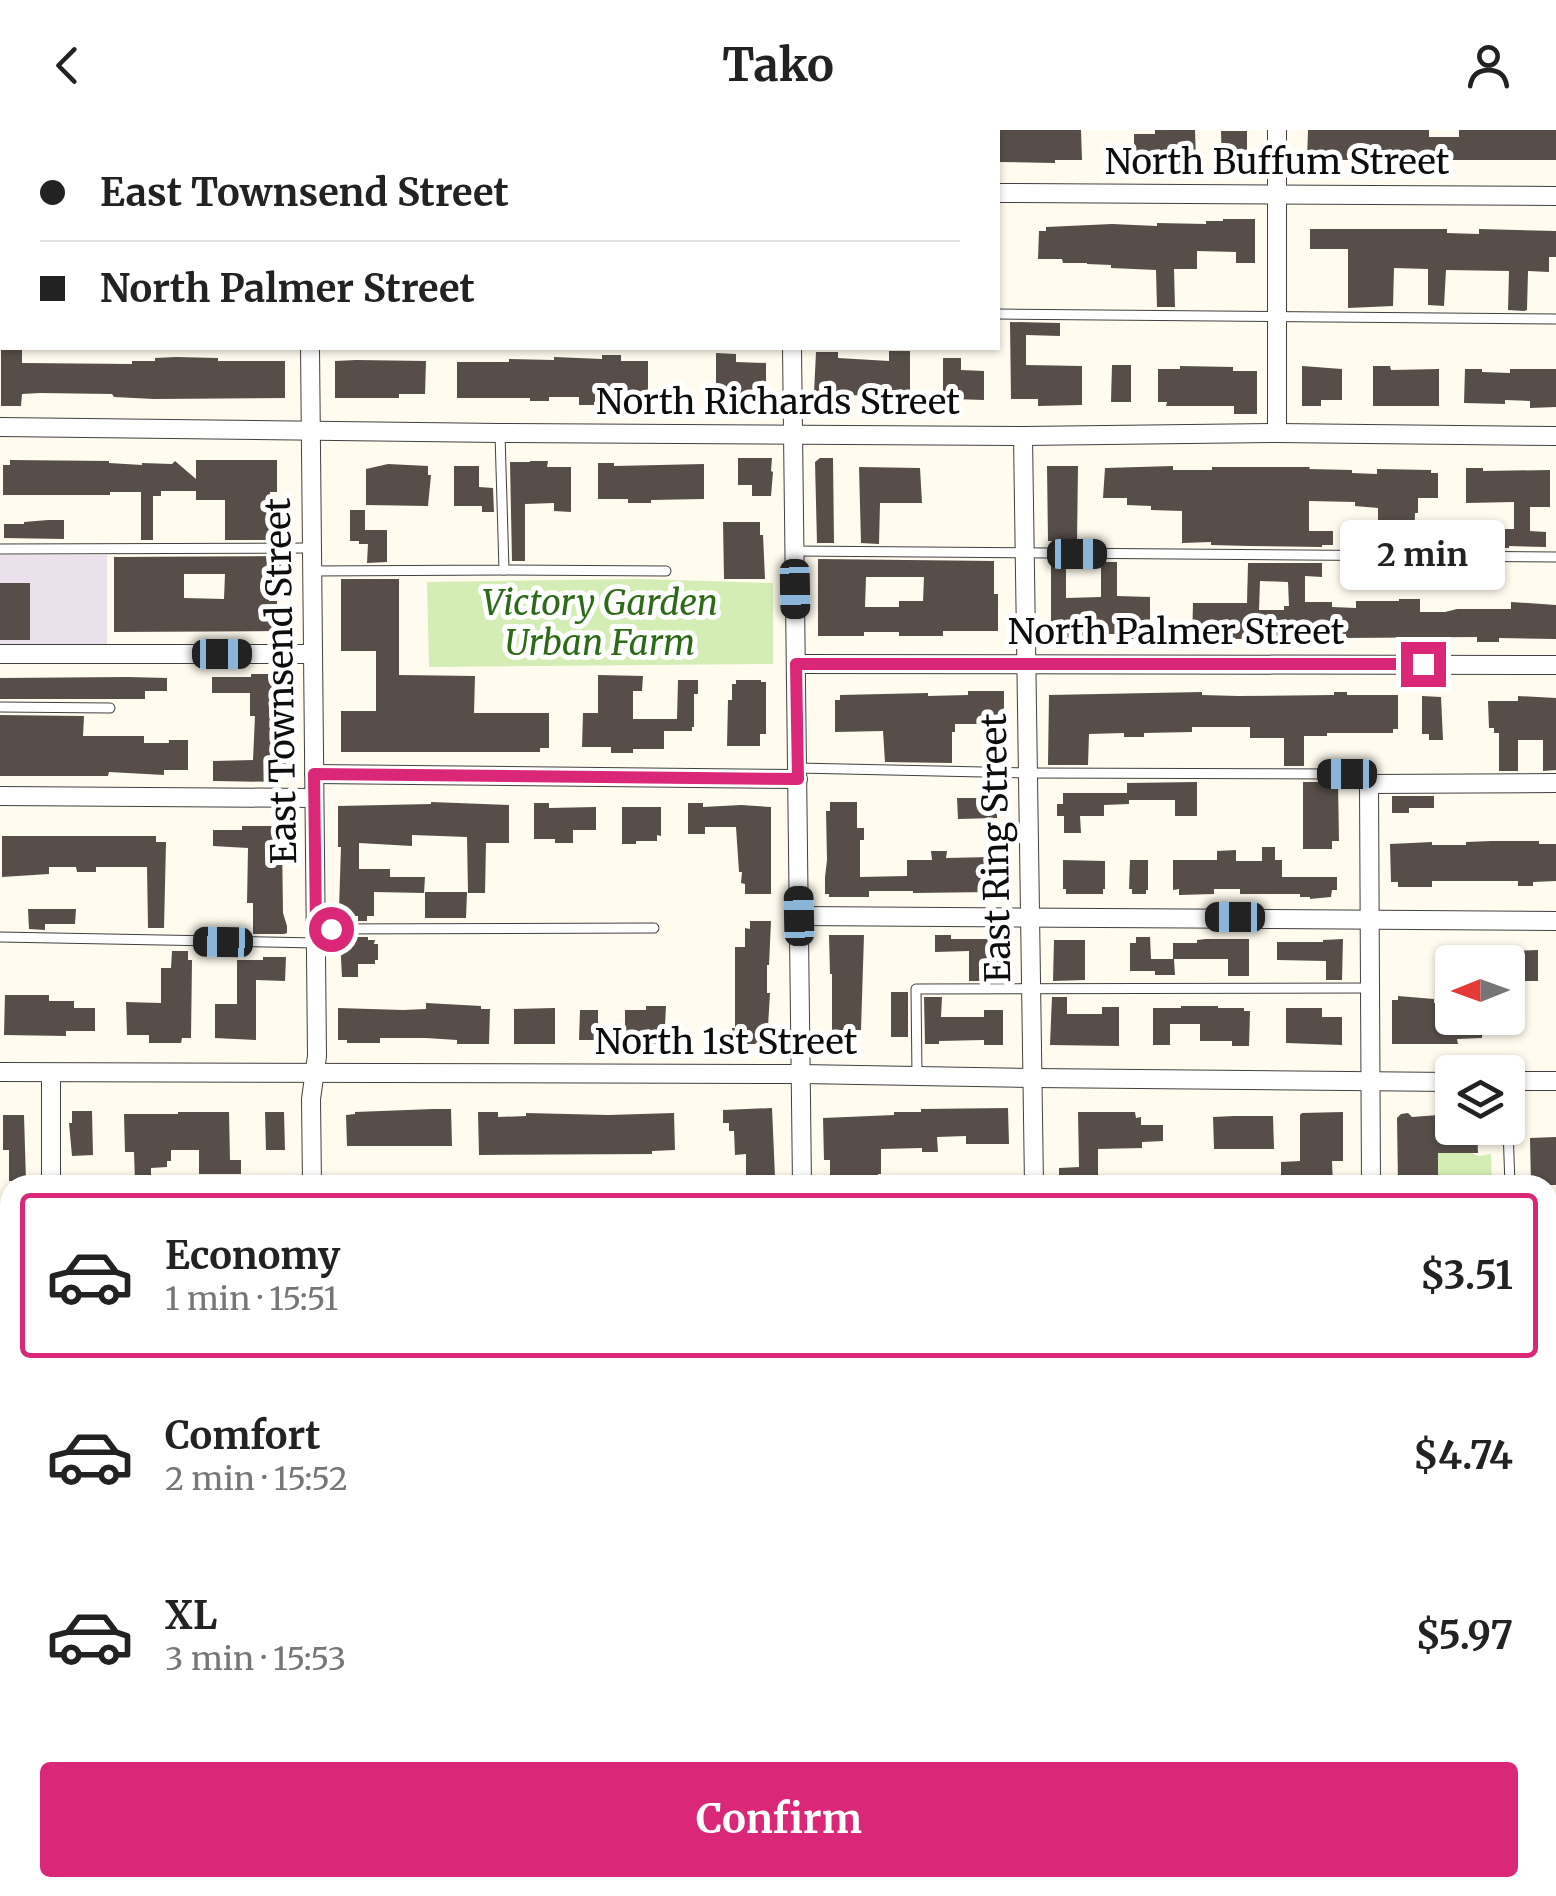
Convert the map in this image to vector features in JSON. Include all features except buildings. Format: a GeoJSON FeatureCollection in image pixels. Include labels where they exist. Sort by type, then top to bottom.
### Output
{"type":"FeatureCollection","features":[{"type":"Feature","properties":{"kind":"street"},"geometry":{"type":"LineString","coordinates":[[1277,130],[1278,433]]}},
{"type":"Feature","properties":{"kind":"street","name":"North Buffum Street"},"geometry":{"type":"LineString","coordinates":[[1000,193],[1556,196]]}},
{"type":"Feature","properties":{"kind":"street","name":"East Townsend Street"},"geometry":{"type":"LineString","coordinates":[[310,350],[317,1056],[311,1099],[312,1175]]}},
{"type":"Feature","properties":{"kind":"street"},"geometry":{"type":"LineString","coordinates":[[792,350],[802,1175]]}},
{"type":"Feature","properties":{"kind":"street","name":"North Richards Street"},"geometry":{"type":"LineString","coordinates":[[0,427],[500,433],[1556,436]]}},
{"type":"Feature","properties":{"kind":"street","name":"East Ring Street"},"geometry":{"type":"LineString","coordinates":[[1023,436],[1034,1175]]}},
{"type":"Feature","properties":{"kind":"street"},"geometry":{"type":"LineString","coordinates":[[0,654],[314,654]]}},
{"type":"Feature","properties":{"kind":"street","name":"North Palmer Street"},"geometry":{"type":"LineString","coordinates":[[796,664],[1556,665]]}},
{"type":"Feature","properties":{"kind":"street"},"geometry":{"type":"LineString","coordinates":[[314,774],[797,773]]}},
{"type":"Feature","properties":{"kind":"street"},"geometry":{"type":"LineString","coordinates":[[1371,1175],[1369,784],[1556,783]]}},
{"type":"Feature","properties":{"kind":"street"},"geometry":{"type":"LineString","coordinates":[[0,796],[314,798]]}},
{"type":"Feature","properties":{"kind":"street"},"geometry":{"type":"LineString","coordinates":[[799,916],[1556,921]]}},
{"type":"Feature","properties":{"kind":"street","name":"North 1st Street"},"geometry":{"type":"LineString","coordinates":[[0,1072],[801,1074],[1435,1082]]}},
{"type":"Feature","properties":{"kind":"street"},"geometry":{"type":"LineString","coordinates":[[51,1073],[51,1175]]}},
{"type":"Feature","properties":{"kind":"street"},"geometry":{"type":"LineString","coordinates":[[1525,1081],[1556,1081]]}},
{"type":"Feature","properties":{"kind":"lane"},"geometry":{"type":"LineString","coordinates":[[1000,314],[1556,319]]}},
{"type":"Feature","properties":{"kind":"lane"},"geometry":{"type":"LineString","coordinates":[[500,433],[504,570]]}},
{"type":"Feature","properties":{"kind":"lane"},"geometry":{"type":"LineString","coordinates":[[0,549],[312,548]]}},
{"type":"Feature","properties":{"kind":"lane"},"geometry":{"type":"LineString","coordinates":[[794,551],[1556,556]]}},
{"type":"Feature","properties":{"kind":"lane"},"geometry":{"type":"LineString","coordinates":[[312,571],[666,571]]}},
{"type":"Feature","properties":{"kind":"lane"},"geometry":{"type":"LineString","coordinates":[[0,707],[110,708]]}},
{"type":"Feature","properties":{"kind":"lane"},"geometry":{"type":"LineString","coordinates":[[797,773],[1347,774],[1369,784]]}},
{"type":"Feature","properties":{"kind":"lane"},"geometry":{"type":"LineString","coordinates":[[0,937],[316,936],[654,928]]}},
{"type":"Feature","properties":{"kind":"lane"},"geometry":{"type":"LineString","coordinates":[[917,1076],[916,989],[1370,988]]}},
{"type":"Feature","properties":{"kind":"lane"},"geometry":{"type":"LineString","coordinates":[[1509,1145],[1510,1175]]}},
{"type":"Feature","properties":{"kind":"shaded area"},"geometry":{"type":"Polygon","coordinates":[[[0,555],[107,555],[107,646],[0,645],[0,555]]]}},
{"type":"Feature","properties":{"kind":"green space","name":"Victory Garden Urban Farm"},"geometry":{"type":"Polygon","coordinates":[[[641,579],[773,583],[773,664],[429,667],[427,582],[641,579]]]}},
{"type":"Feature","properties":{"kind":"green space"},"geometry":{"type":"Polygon","coordinates":[[[1438,1153],[1491,1154],[1492,1175],[1438,1175],[1438,1153]]]}},
{"type":"Feature","properties":{"kind":"route"},"geometry":{"type":"LineString","coordinates":[[331,929],[316,929],[314,774],[798,779],[796,664],[1423,664]]}}]}
